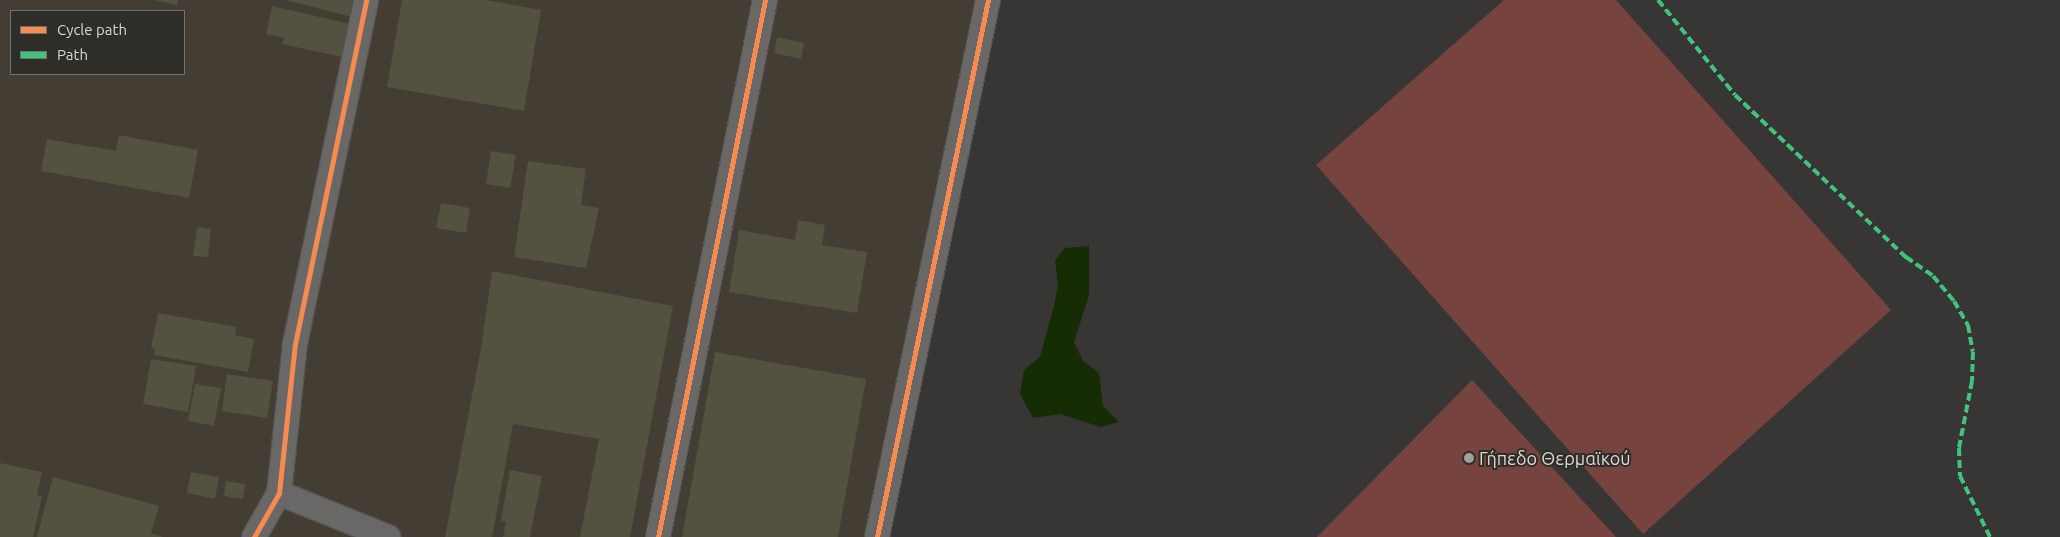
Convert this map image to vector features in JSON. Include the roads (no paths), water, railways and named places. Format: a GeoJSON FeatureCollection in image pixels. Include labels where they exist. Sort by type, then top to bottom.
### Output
{"type":"FeatureCollection","features":[{"type":"Feature","properties":{"kind":"street"},"geometry":{"type":"LineString","coordinates":[[254,537],[279,493],[295,344],[366,0]]}},
{"type":"Feature","properties":{"kind":"street"},"geometry":{"type":"LineString","coordinates":[[658,537],[765,0]]}},
{"type":"Feature","properties":{"kind":"street"},"geometry":{"type":"LineString","coordinates":[[876,537],[988,0]]}},
{"type":"Feature","properties":{"kind":"street"},"geometry":{"type":"LineString","coordinates":[[279,493],[388,537]]}},
{"type":"Feature","properties":{"kind":"place","name":"Γήπεδο Θερμαϊκού"},"geometry":{"type":"Point","coordinates":[1469,458]}}]}
